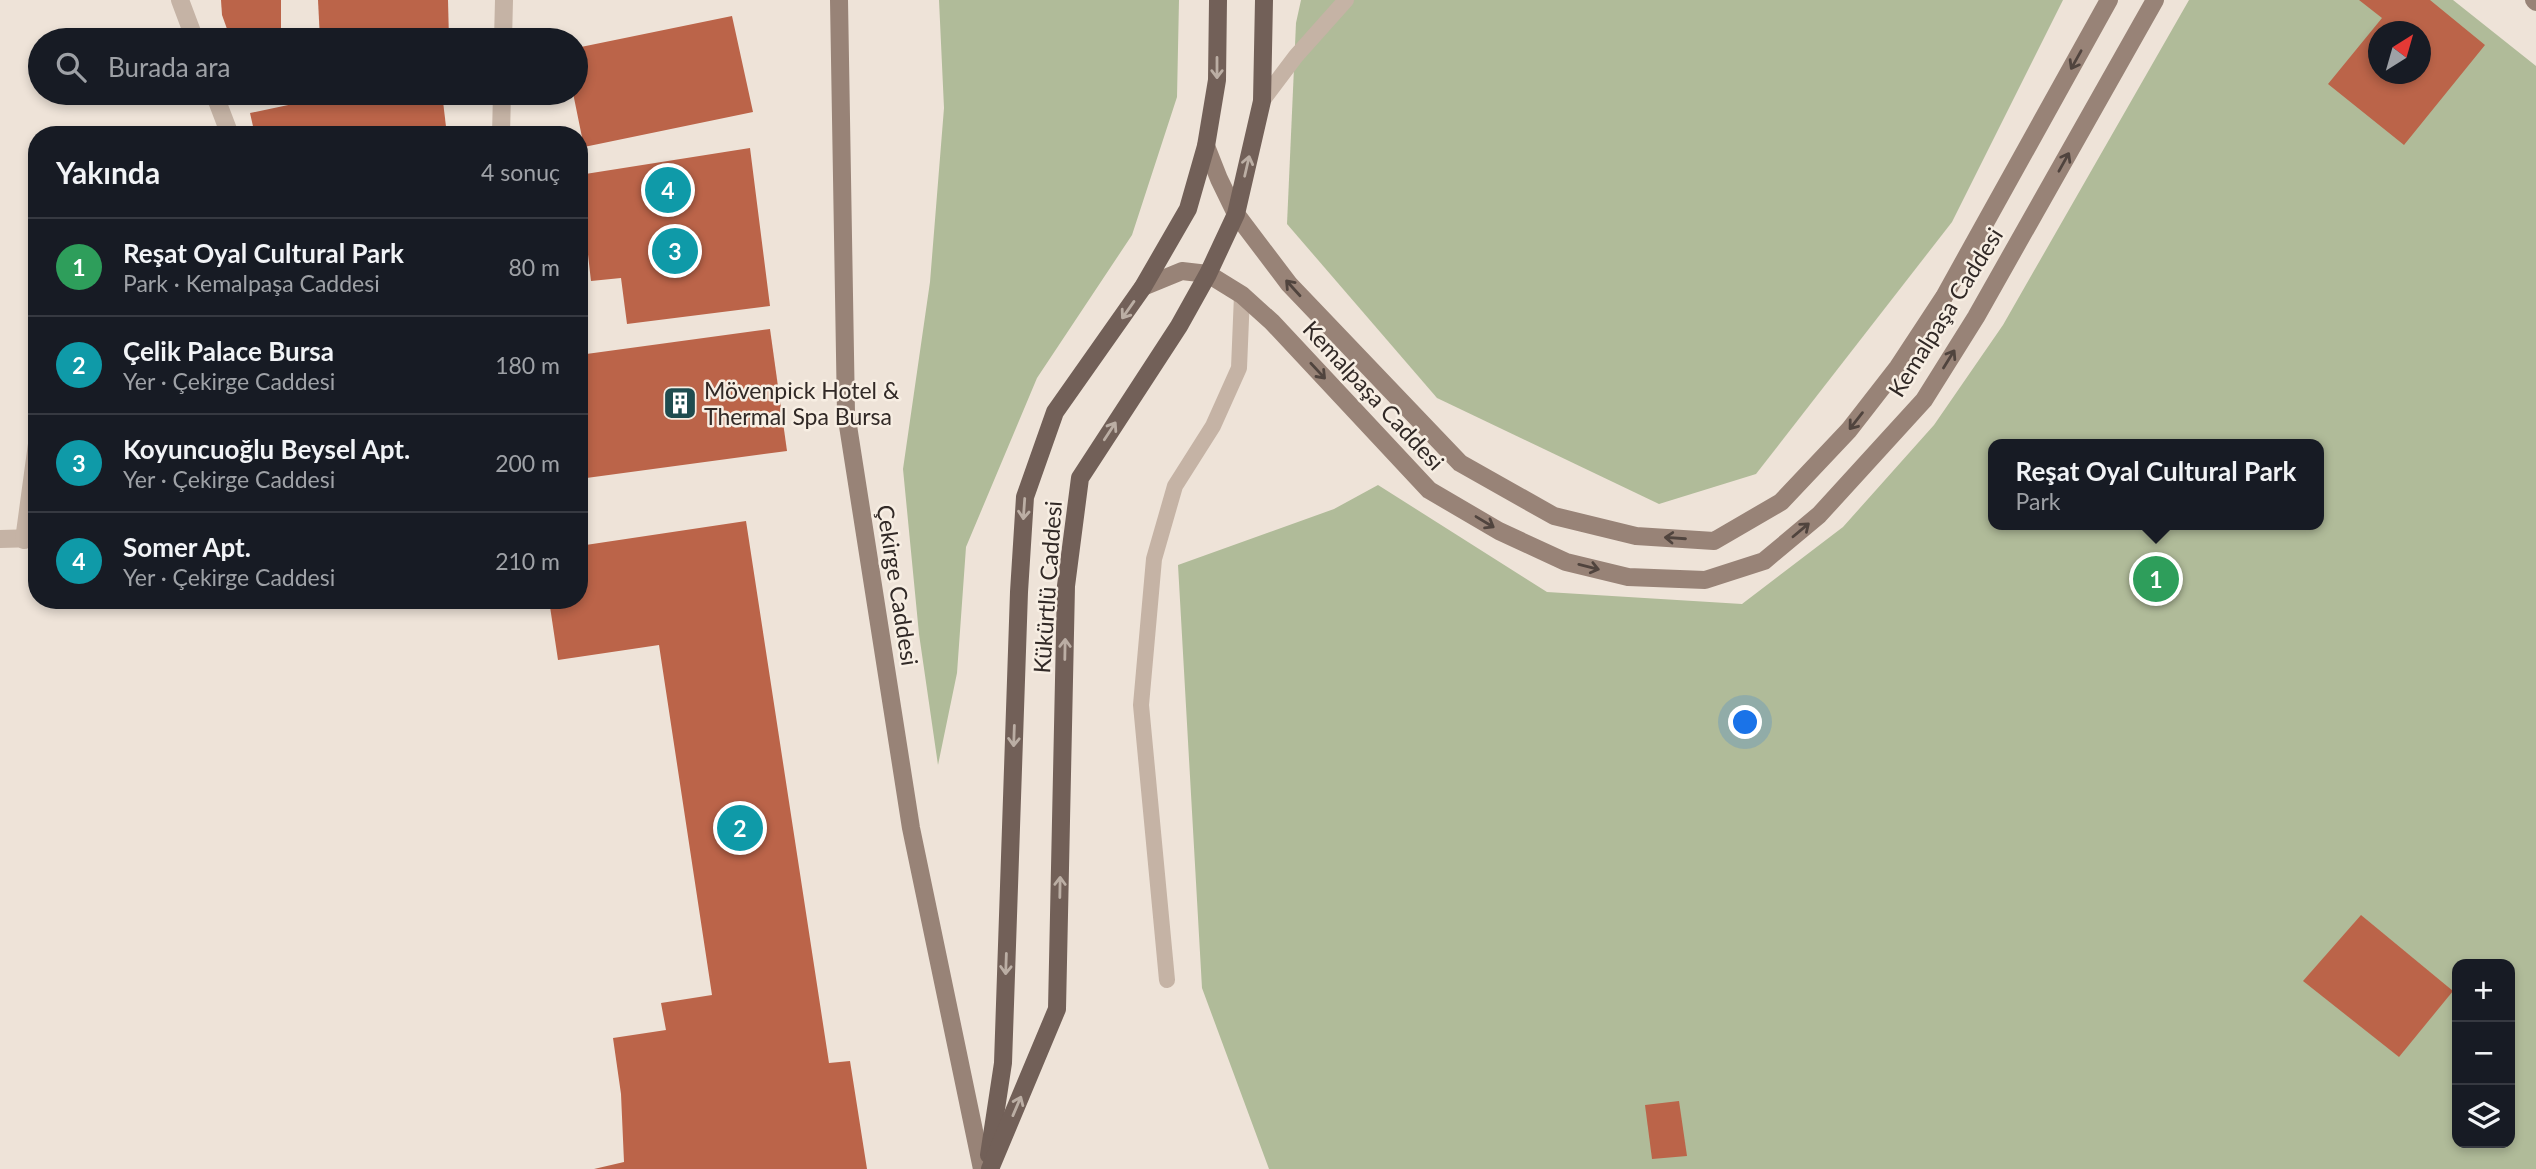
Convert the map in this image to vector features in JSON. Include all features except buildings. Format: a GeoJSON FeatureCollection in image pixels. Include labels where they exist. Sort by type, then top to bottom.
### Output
{"type":"FeatureCollection","features":[{"type":"Feature","properties":{"kind":"main road","name":"Çekirge Caddesi"},"geometry":{"type":"LineString","coordinates":[[839,0],[846,413],[911,828],[986,1169]]}},
{"type":"Feature","properties":{"kind":"main road","name":"Kükürtlü Caddesi"},"geometry":{"type":"LineString","coordinates":[[986,1169],[1003,1063],[1019,592],[1025,497],[1055,412],[1143,288],[1188,209],[1206,146],[1217,80],[1217,0]]}},
{"type":"Feature","properties":{"kind":"main road","name":"Kükürtlü Caddesi"},"geometry":{"type":"LineString","coordinates":[[986,1169],[1057,1009],[1066,586],[1080,478],[1179,326],[1208,274],[1236,214],[1262,101],[1264,0]]}},
{"type":"Feature","properties":{"kind":"main road","name":"Kemalpaşa Caddesi"},"geometry":{"type":"LineString","coordinates":[[1206,146],[1236,214],[1289,284],[1460,463],[1553,516],[1636,536],[1714,541],[1781,502],[1849,430],[1898,367],[1944,297],[2109,0]]}},
{"type":"Feature","properties":{"kind":"main road","name":"Kemalpaşa Caddesi"},"geometry":{"type":"LineString","coordinates":[[1208,274],[1242,295],[1272,322],[1429,489],[1499,531],[1566,562],[1628,577],[1704,580],[1764,561],[1819,515],[1924,400],[1976,317],[2155,0]]}},
{"type":"Feature","properties":{"kind":"main road"},"geometry":{"type":"LineString","coordinates":[[1143,288],[1182,271],[1208,274]]}},
{"type":"Feature","properties":{"kind":"street"},"geometry":{"type":"LineString","coordinates":[[180,0],[190,28]]}},
{"type":"Feature","properties":{"kind":"street"},"geometry":{"type":"LineString","coordinates":[[503,28],[504,0]]}},
{"type":"Feature","properties":{"kind":"street"},"geometry":{"type":"LineString","coordinates":[[219,105],[227,126]]}},
{"type":"Feature","properties":{"kind":"street"},"geometry":{"type":"LineString","coordinates":[[501,126],[502,105]]}},
{"type":"Feature","properties":{"kind":"street"},"geometry":{"type":"LineString","coordinates":[[0,538],[28,539]]}},
{"type":"Feature","properties":{"kind":"lane"},"geometry":{"type":"LineString","coordinates":[[1262,101],[1296,56],[1346,0]]}},
{"type":"Feature","properties":{"kind":"lane"},"geometry":{"type":"LineString","coordinates":[[1167,980],[1141,705],[1154,559],[1175,486],[1213,426],[1239,368],[1242,295]]}},
{"type":"Feature","properties":{"kind":"green space"},"geometry":{"type":"Polygon","coordinates":[[[939,0],[1179,0],[1177,97],[1132,235],[1037,378],[966,547],[957,673],[938,765],[919,634],[903,469],[930,282],[944,108],[939,0]]]}},
{"type":"Feature","properties":{"kind":"green space"},"geometry":{"type":"Polygon","coordinates":[[[1301,0],[2063,0],[1952,222],[1756,474],[1659,504],[1437,398],[1287,224],[1296,23],[1301,0]]]}},
{"type":"Feature","properties":{"kind":"green space"},"geometry":{"type":"Polygon","coordinates":[[[2189,0],[2453,0],[2536,66],[2536,1169],[1269,1169],[1202,988],[1178,565],[1334,509],[1378,485],[1547,592],[1742,604],[1843,527],[1934,425],[2003,325],[2189,0]]]}},
{"type":"Feature","properties":{"kind":"place","name":"Somer Apt."},"geometry":{"type":"Point","coordinates":[668,190]}},
{"type":"Feature","properties":{"kind":"place","name":"Koyuncuoğlu Beysel Apt."},"geometry":{"type":"Point","coordinates":[675,251]}},
{"type":"Feature","properties":{"kind":"place","name":"Mövenpick Hotel & Thermal Spa Bursa"},"geometry":{"type":"Point","coordinates":[680,403]}},
{"type":"Feature","properties":{"kind":"place","name":"Reşat Oyal Cultural Park"},"geometry":{"type":"Point","coordinates":[2156,579]}},
{"type":"Feature","properties":{"kind":"place","name":"Çelik Palace Bursa"},"geometry":{"type":"Point","coordinates":[740,828]}}]}
